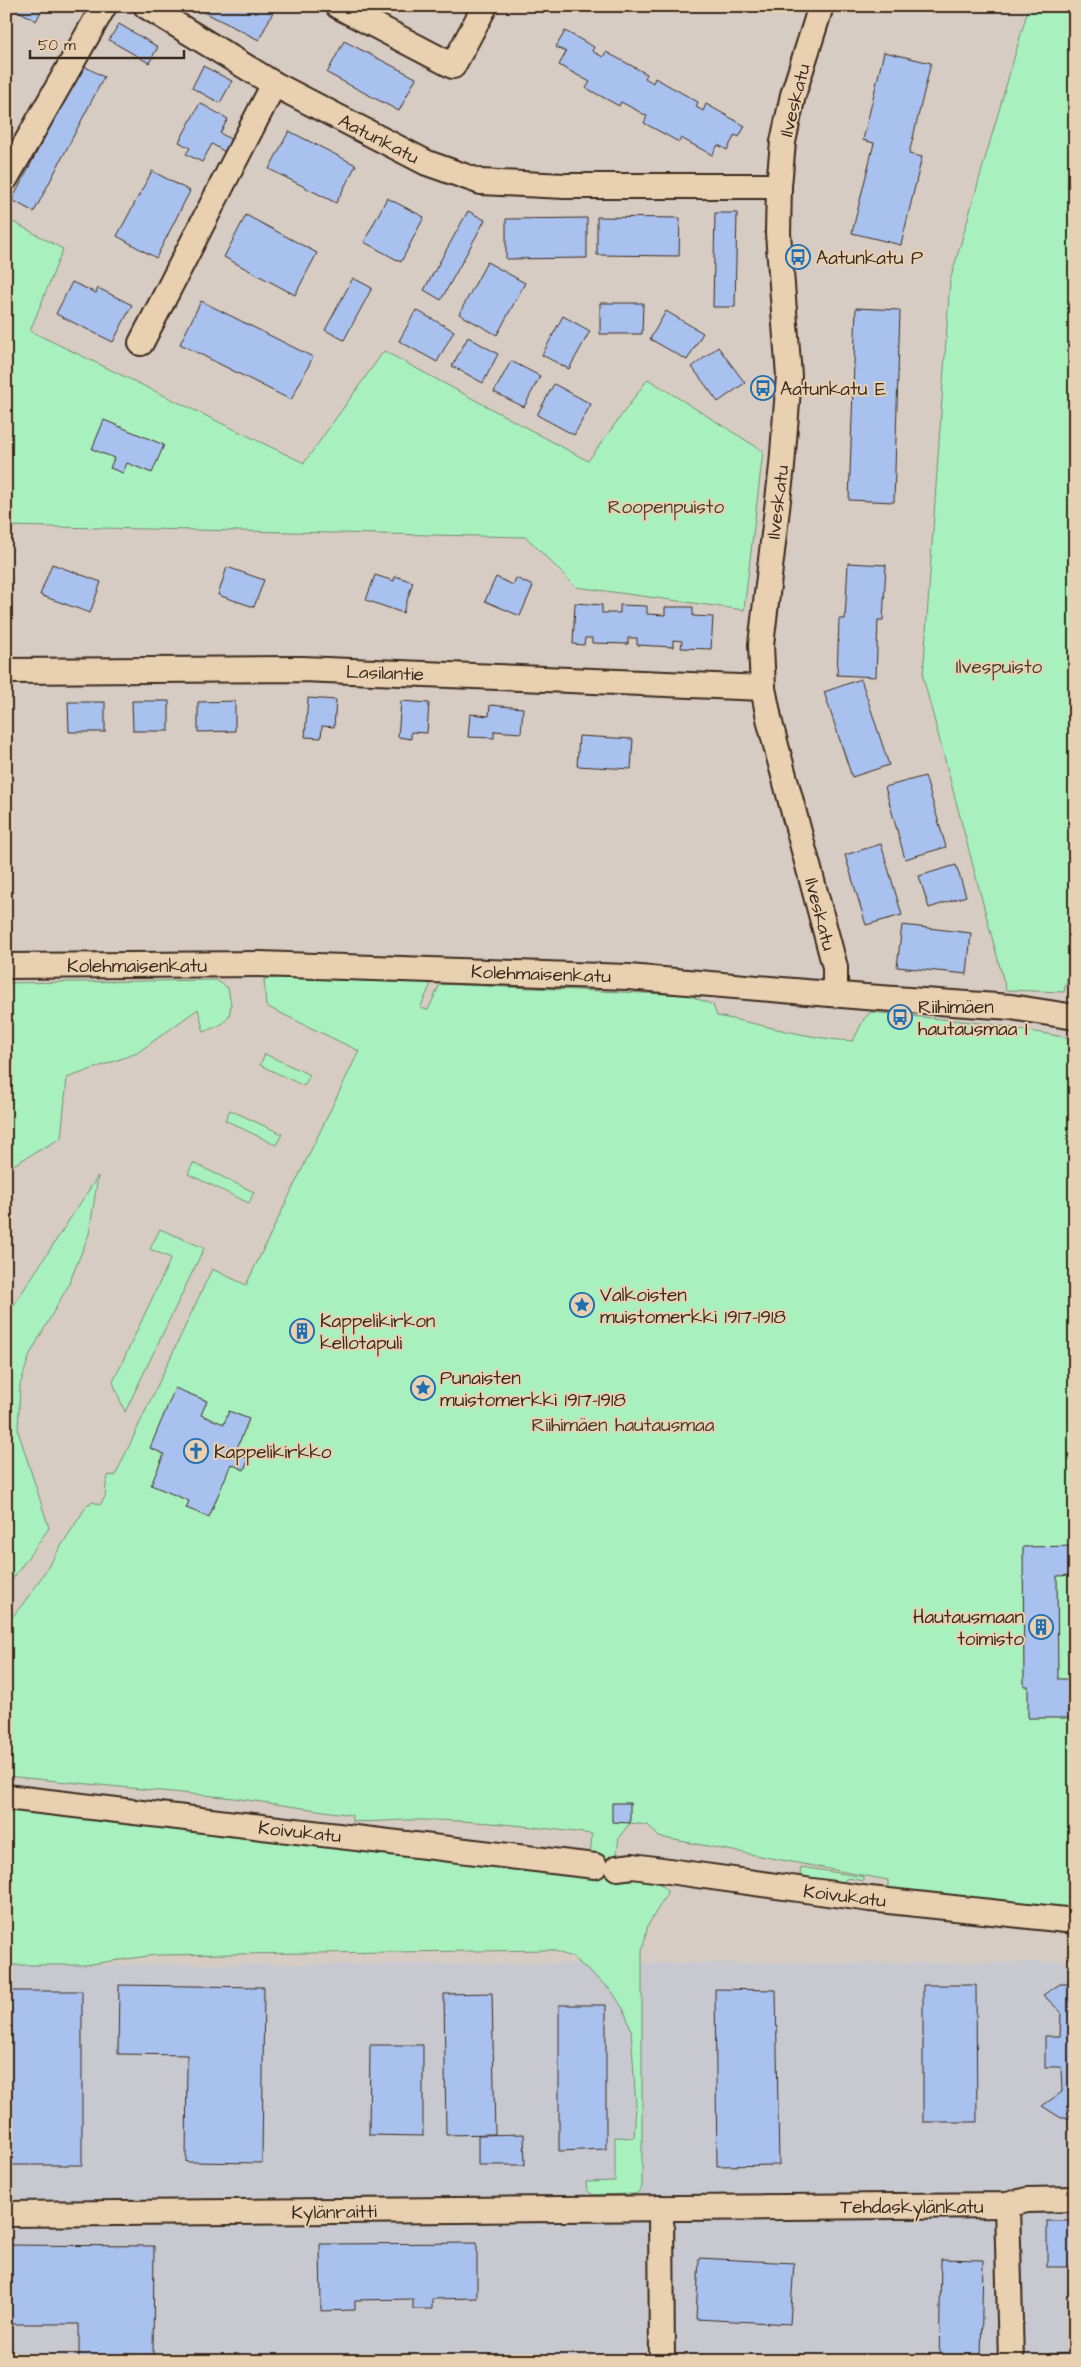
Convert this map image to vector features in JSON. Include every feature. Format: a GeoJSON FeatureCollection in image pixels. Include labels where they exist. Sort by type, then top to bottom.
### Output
{"type":"FeatureCollection","features":[{"type":"Feature","properties":{"kind":"street"},"geometry":{"type":"LineString","coordinates":[[6,178],[104,6]]}},
{"type":"Feature","properties":{"kind":"street","name":"Aatunkatu"},"geometry":{"type":"LineString","coordinates":[[146,6],[274,84],[427,163],[481,182],[522,185],[779,186]]}},
{"type":"Feature","properties":{"kind":"street"},"geometry":{"type":"LineString","coordinates":[[338,6],[453,66],[485,6]]}},
{"type":"Feature","properties":{"kind":"street","name":"Ilveskatu"},"geometry":{"type":"LineString","coordinates":[[821,6],[793,95],[783,142],[779,186],[778,233],[789,376],[782,466],[761,645],[763,688],[770,723],[835,967],[835,994]]}},
{"type":"Feature","properties":{"kind":"street"},"geometry":{"type":"LineString","coordinates":[[141,343],[274,84]]}},
{"type":"Feature","properties":{"kind":"street","name":"Lasilantie"},"geometry":{"type":"LineString","coordinates":[[6,671],[302,669],[763,688]]}},
{"type":"Feature","properties":{"kind":"street","name":"Kolehmaisenkatu"},"geometry":{"type":"LineString","coordinates":[[6,966],[250,964],[628,977],[1010,1007],[1075,1017]]}},
{"type":"Feature","properties":{"kind":"street","name":"Koivukatu"},"geometry":{"type":"LineString","coordinates":[[6,1798],[606,1867],[633,1866],[870,1899],[1075,1921]]}},
{"type":"Feature","properties":{"kind":"street"},"geometry":{"type":"LineString","coordinates":[[1007,2205],[1027,2200],[1075,2199]]}},
{"type":"Feature","properties":{"kind":"street","name":"Tehdaskylänkatu"},"geometry":{"type":"LineString","coordinates":[[661,2208],[1007,2205],[1011,2361]]}},
{"type":"Feature","properties":{"kind":"street"},"geometry":{"type":"LineString","coordinates":[[661,2208],[662,2361]]}},
{"type":"Feature","properties":{"kind":"street","name":"Kylänraitti"},"geometry":{"type":"LineString","coordinates":[[6,2214],[661,2208]]}},
{"type":"Feature","properties":{"kind":"shaded area"},"geometry":{"type":"Polygon","coordinates":[[[1075,1962],[1075,2361],[6,2361],[6,1965],[1075,1962]]]}},
{"type":"Feature","properties":{"kind":"green space","name":"Ilvespuisto"},"geometry":{"type":"Polygon","coordinates":[[[1029,6],[1075,6],[1075,959],[1069,969],[1064,992],[1006,990],[923,677],[950,281],[1029,6]]]}},
{"type":"Feature","properties":{"kind":"green space","name":"Roopenpuisto"},"geometry":{"type":"Polygon","coordinates":[[[6,218],[63,249],[30,331],[304,463],[384,351],[588,461],[648,379],[763,451],[744,610],[576,587],[526,537],[6,526],[6,218]]]}},
{"type":"Feature","properties":{"kind":"green space","name":"Riihimäen hautausmaa"},"geometry":{"type":"Polygon","coordinates":[[[264,979],[430,983],[420,1008],[428,1010],[440,984],[688,995],[713,1005],[717,1016],[836,1040],[853,1041],[864,1019],[871,1012],[990,1024],[1075,1039],[1075,1912],[888,1889],[888,1880],[659,1837],[648,1825],[630,1823],[619,1837],[616,1860],[590,1857],[592,1834],[464,1821],[352,1821],[352,1815],[234,1798],[6,1776],[6,1625],[32,1592],[88,1504],[94,1502],[100,1505],[105,1497],[109,1475],[115,1476],[212,1269],[246,1285],[359,1051],[266,1006],[264,979]]]}},
{"type":"Feature","properties":{"kind":"green space"},"geometry":{"type":"Polygon","coordinates":[[[216,980],[228,988],[231,1005],[229,1016],[222,1024],[204,1032],[198,1009],[137,1053],[67,1078],[61,1138],[6,1169],[6,983],[216,980]]]}},
{"type":"Feature","properties":{"kind":"green space"},"geometry":{"type":"Polygon","coordinates":[[[265,1054],[310,1075],[304,1086],[260,1065],[265,1054]]]}},
{"type":"Feature","properties":{"kind":"green space"},"geometry":{"type":"Polygon","coordinates":[[[230,1110],[282,1134],[276,1145],[225,1120],[230,1110]]]}},
{"type":"Feature","properties":{"kind":"green space"},"geometry":{"type":"Polygon","coordinates":[[[193,1163],[254,1192],[249,1203],[188,1174],[193,1163]]]}},
{"type":"Feature","properties":{"kind":"green space"},"geometry":{"type":"Polygon","coordinates":[[[98,1176],[89,1234],[68,1286],[30,1354],[20,1385],[18,1431],[49,1528],[6,1588],[6,1317],[98,1176]]]}},
{"type":"Feature","properties":{"kind":"green space"},"geometry":{"type":"Polygon","coordinates":[[[160,1229],[204,1248],[125,1412],[113,1382],[171,1258],[150,1249],[160,1229]]]}},
{"type":"Feature","properties":{"kind":"green space"},"geometry":{"type":"Polygon","coordinates":[[[6,1807],[615,1875],[660,1884],[667,1890],[666,1895],[648,1925],[642,1951],[642,2188],[636,2194],[593,2195],[587,2190],[586,2182],[615,2181],[615,2137],[634,2138],[636,2106],[631,2029],[624,2010],[611,1990],[572,1957],[552,1950],[155,1955],[84,1965],[6,1965],[6,1807]]]}},
{"type":"Feature","properties":{"kind":"green space"},"geometry":{"type":"Polygon","coordinates":[[[801,1867],[864,1877],[864,1881],[848,1878],[837,1885],[799,1881],[801,1867]]]}},
{"type":"Feature","properties":{"kind":"building"},"geometry":{"type":"Polygon","coordinates":[[[10,6],[44,6],[36,21],[10,6]]]}},
{"type":"Feature","properties":{"kind":"building"},"geometry":{"type":"Polygon","coordinates":[[[197,6],[276,6],[259,40],[196,8],[197,6]]]}},
{"type":"Feature","properties":{"kind":"building"},"geometry":{"type":"Polygon","coordinates":[[[119,24],[158,47],[149,63],[109,40],[119,24]]]}},
{"type":"Feature","properties":{"kind":"building"},"geometry":{"type":"Polygon","coordinates":[[[565,31],[594,47],[592,51],[603,57],[606,52],[647,74],[645,78],[653,83],[655,78],[698,102],[696,107],[703,111],[706,104],[745,126],[739,137],[735,135],[727,150],[718,145],[712,155],[681,138],[679,142],[644,123],[647,116],[621,102],[619,106],[586,88],[590,82],[559,65],[566,52],[556,47],[565,31]]]}},
{"type":"Feature","properties":{"kind":"building"},"geometry":{"type":"Polygon","coordinates":[[[344,41],[416,78],[399,111],[327,73],[344,41]]]}},
{"type":"Feature","properties":{"kind":"building"},"geometry":{"type":"Polygon","coordinates":[[[884,52],[931,63],[909,154],[922,157],[901,245],[852,233],[874,143],[863,140],[884,52]]]}},
{"type":"Feature","properties":{"kind":"building"},"geometry":{"type":"Polygon","coordinates":[[[82,65],[104,77],[34,212],[12,200],[82,65]]]}},
{"type":"Feature","properties":{"kind":"building"},"geometry":{"type":"Polygon","coordinates":[[[203,66],[232,81],[220,103],[192,88],[203,66]]]}},
{"type":"Feature","properties":{"kind":"building"},"geometry":{"type":"Polygon","coordinates":[[[200,103],[228,119],[220,133],[232,140],[225,152],[212,144],[202,162],[186,154],[190,148],[179,142],[200,103]]]}},
{"type":"Feature","properties":{"kind":"building"},"geometry":{"type":"Polygon","coordinates":[[[289,131],[356,165],[336,203],[269,169],[289,131]]]}},
{"type":"Feature","properties":{"kind":"building"},"geometry":{"type":"Polygon","coordinates":[[[152,171],[190,191],[156,258],[117,236],[152,171]]]}},
{"type":"Feature","properties":{"kind":"building"},"geometry":{"type":"Polygon","coordinates":[[[387,198],[424,217],[401,262],[364,242],[387,198]]]}},
{"type":"Feature","properties":{"kind":"building"},"geometry":{"type":"Polygon","coordinates":[[[468,211],[485,220],[441,300],[424,290],[468,211]]]}},
{"type":"Feature","properties":{"kind":"building"},"geometry":{"type":"Polygon","coordinates":[[[715,213],[737,213],[735,307],[713,307],[715,213]]]}},
{"type":"Feature","properties":{"kind":"building"},"geometry":{"type":"Polygon","coordinates":[[[246,215],[317,253],[295,295],[224,257],[246,215]]]}},
{"type":"Feature","properties":{"kind":"building"},"geometry":{"type":"Polygon","coordinates":[[[597,217],[680,218],[679,256],[597,255],[597,217]]]}},
{"type":"Feature","properties":{"kind":"building"},"geometry":{"type":"Polygon","coordinates":[[[587,218],[587,258],[506,259],[506,219],[587,218]]]}},
{"type":"Feature","properties":{"kind":"building"},"geometry":{"type":"Polygon","coordinates":[[[487,262],[525,283],[497,335],[459,314],[487,262]]]}},
{"type":"Feature","properties":{"kind":"building"},"geometry":{"type":"Polygon","coordinates":[[[353,278],[372,288],[344,340],[325,330],[353,278]]]}},
{"type":"Feature","properties":{"kind":"building"},"geometry":{"type":"Polygon","coordinates":[[[72,282],[96,293],[98,288],[132,305],[113,342],[56,314],[72,282]]]}},
{"type":"Feature","properties":{"kind":"building"},"geometry":{"type":"Polygon","coordinates":[[[201,301],[313,357],[291,400],[180,344],[201,301]]]}},
{"type":"Feature","properties":{"kind":"building"},"geometry":{"type":"Polygon","coordinates":[[[600,303],[643,303],[642,334],[600,334],[600,303]]]}},
{"type":"Feature","properties":{"kind":"building"},"geometry":{"type":"Polygon","coordinates":[[[856,308],[900,310],[894,502],[849,500],[856,308]]]}},
{"type":"Feature","properties":{"kind":"building"},"geometry":{"type":"Polygon","coordinates":[[[416,310],[454,331],[437,362],[399,341],[416,310]]]}},
{"type":"Feature","properties":{"kind":"building"},"geometry":{"type":"Polygon","coordinates":[[[666,311],[703,333],[687,360],[650,339],[666,311]]]}},
{"type":"Feature","properties":{"kind":"building"},"geometry":{"type":"Polygon","coordinates":[[[563,316],[590,331],[569,369],[542,355],[563,316]]]}},
{"type":"Feature","properties":{"kind":"building"},"geometry":{"type":"Polygon","coordinates":[[[468,337],[498,354],[483,383],[452,366],[468,337]]]}},
{"type":"Feature","properties":{"kind":"building"},"geometry":{"type":"Polygon","coordinates":[[[718,347],[745,383],[718,402],[692,367],[718,347]]]}},
{"type":"Feature","properties":{"kind":"building"},"geometry":{"type":"Polygon","coordinates":[[[511,361],[540,376],[524,407],[494,392],[511,361]]]}},
{"type":"Feature","properties":{"kind":"building"},"geometry":{"type":"Polygon","coordinates":[[[554,384],[591,404],[574,435],[537,415],[554,384]]]}},
{"type":"Feature","properties":{"kind":"building"},"geometry":{"type":"Polygon","coordinates":[[[104,420],[164,445],[152,473],[127,463],[123,473],[110,468],[114,458],[92,449],[104,420]]]}},
{"type":"Feature","properties":{"kind":"building"},"geometry":{"type":"Polygon","coordinates":[[[848,563],[886,565],[883,620],[878,620],[876,677],[837,675],[839,619],[845,619],[848,563]]]}},
{"type":"Feature","properties":{"kind":"building"},"geometry":{"type":"Polygon","coordinates":[[[52,564],[101,582],[90,613],[40,595],[52,564]]]}},
{"type":"Feature","properties":{"kind":"building"},"geometry":{"type":"Polygon","coordinates":[[[227,567],[264,580],[254,607],[218,595],[227,567]]]}},
{"type":"Feature","properties":{"kind":"building"},"geometry":{"type":"Polygon","coordinates":[[[375,575],[394,581],[395,576],[413,582],[403,613],[366,600],[375,575]]]}},
{"type":"Feature","properties":{"kind":"building"},"geometry":{"type":"Polygon","coordinates":[[[496,577],[513,585],[516,578],[533,586],[520,616],[485,601],[496,577]]]}},
{"type":"Feature","properties":{"kind":"building"},"geometry":{"type":"Polygon","coordinates":[[[575,603],[602,605],[602,613],[620,613],[620,605],[647,606],[647,614],[665,615],[665,607],[693,607],[693,616],[713,617],[711,649],[681,648],[682,641],[673,640],[673,647],[637,645],[637,638],[628,638],[628,644],[592,643],[592,638],[585,638],[584,645],[573,644],[575,603]]]}},
{"type":"Feature","properties":{"kind":"building"},"geometry":{"type":"Polygon","coordinates":[[[861,679],[889,765],[852,777],[824,692],[861,679]]]}},
{"type":"Feature","properties":{"kind":"building"},"geometry":{"type":"Polygon","coordinates":[[[308,698],[336,700],[334,727],[322,726],[321,738],[305,737],[308,698]]]}},
{"type":"Feature","properties":{"kind":"building"},"geometry":{"type":"Polygon","coordinates":[[[132,701],[169,701],[169,731],[133,731],[132,701]]]}},
{"type":"Feature","properties":{"kind":"building"},"geometry":{"type":"Polygon","coordinates":[[[235,701],[235,731],[198,732],[198,702],[235,701]]]}},
{"type":"Feature","properties":{"kind":"building"},"geometry":{"type":"Polygon","coordinates":[[[401,701],[429,703],[427,733],[411,732],[411,739],[398,737],[401,701]]]}},
{"type":"Feature","properties":{"kind":"building"},"geometry":{"type":"Polygon","coordinates":[[[68,702],[105,702],[105,732],[69,732],[68,702]]]}},
{"type":"Feature","properties":{"kind":"building"},"geometry":{"type":"Polygon","coordinates":[[[490,705],[523,708],[521,733],[494,731],[494,738],[468,737],[470,714],[489,716],[490,705]]]}},
{"type":"Feature","properties":{"kind":"building"},"geometry":{"type":"Polygon","coordinates":[[[579,736],[633,739],[631,769],[577,766],[579,736]]]}},
{"type":"Feature","properties":{"kind":"building"},"geometry":{"type":"Polygon","coordinates":[[[925,776],[946,847],[905,859],[885,787],[925,776]]]}},
{"type":"Feature","properties":{"kind":"building"},"geometry":{"type":"Polygon","coordinates":[[[6,811],[9,811],[10,894],[6,894],[6,811]]]}},
{"type":"Feature","properties":{"kind":"building"},"geometry":{"type":"Polygon","coordinates":[[[881,844],[902,915],[866,925],[845,855],[881,844]]]}},
{"type":"Feature","properties":{"kind":"building"},"geometry":{"type":"Polygon","coordinates":[[[956,865],[966,896],[929,908],[919,876],[956,865]]]}},
{"type":"Feature","properties":{"kind":"building"},"geometry":{"type":"Polygon","coordinates":[[[902,925],[971,933],[967,974],[897,967],[902,925]]]}},
{"type":"Feature","properties":{"kind":"building","name":"Kappelikirkon kellotapuli"},"geometry":{"type":"Polygon","coordinates":[[[300,1325],[307,1329],[303,1337],[296,1333],[300,1325]]]}},
{"type":"Feature","properties":{"kind":"building","name":"Kappelikirkko"},"geometry":{"type":"Polygon","coordinates":[[[175,1388],[207,1401],[201,1415],[224,1424],[229,1411],[249,1419],[235,1453],[249,1459],[244,1470],[231,1464],[209,1517],[186,1508],[189,1501],[151,1485],[164,1454],[150,1448],[175,1388]]]}},
{"type":"Feature","properties":{"kind":"building","name":"Hautausmaan toimisto"},"geometry":{"type":"Polygon","coordinates":[[[1075,1546],[1075,1575],[1057,1576],[1058,1679],[1075,1679],[1075,1718],[1028,1718],[1028,1686],[1024,1686],[1023,1547],[1075,1546]]]}},
{"type":"Feature","properties":{"kind":"building"},"geometry":{"type":"Polygon","coordinates":[[[612,1803],[630,1803],[630,1823],[612,1822],[612,1803]]]}},
{"type":"Feature","properties":{"kind":"building"},"geometry":{"type":"Polygon","coordinates":[[[1060,1984],[1075,1984],[1075,2118],[1061,2118],[1042,2106],[1062,2092],[1061,2067],[1045,2067],[1045,2036],[1060,2036],[1061,2012],[1043,1995],[1060,1984]]]}},
{"type":"Feature","properties":{"kind":"building"},"geometry":{"type":"Polygon","coordinates":[[[119,1985],[264,1987],[262,2163],[186,2162],[187,2055],[118,2054],[119,1985]]]}},
{"type":"Feature","properties":{"kind":"building"},"geometry":{"type":"Polygon","coordinates":[[[923,1985],[976,1985],[977,2122],[923,2122],[923,1985]]]}},
{"type":"Feature","properties":{"kind":"building"},"geometry":{"type":"Polygon","coordinates":[[[715,1989],[776,1990],[779,2165],[717,2166],[715,1989]]]}},
{"type":"Feature","properties":{"kind":"building"},"geometry":{"type":"Polygon","coordinates":[[[6,1991],[82,1991],[82,2165],[6,2165],[6,1991]]]}},
{"type":"Feature","properties":{"kind":"building"},"geometry":{"type":"Polygon","coordinates":[[[492,1993],[495,2134],[446,2135],[444,1994],[492,1993]]]}},
{"type":"Feature","properties":{"kind":"building"},"geometry":{"type":"Polygon","coordinates":[[[559,2005],[606,2005],[606,2149],[559,2151],[559,2005]]]}},
{"type":"Feature","properties":{"kind":"building"},"geometry":{"type":"Polygon","coordinates":[[[370,2045],[423,2045],[423,2136],[369,2135],[370,2045]]]}},
{"type":"Feature","properties":{"kind":"building"},"geometry":{"type":"Polygon","coordinates":[[[524,2134],[525,2165],[478,2165],[478,2135],[524,2134]]]}},
{"type":"Feature","properties":{"kind":"building"},"geometry":{"type":"Polygon","coordinates":[[[1047,2221],[1075,2221],[1075,2267],[1047,2267],[1047,2221]]]}},
{"type":"Feature","properties":{"kind":"building"},"geometry":{"type":"Polygon","coordinates":[[[477,2243],[477,2298],[432,2299],[432,2309],[413,2309],[413,2299],[355,2300],[355,2310],[321,2311],[320,2244],[477,2243]]]}},
{"type":"Feature","properties":{"kind":"building"},"geometry":{"type":"Polygon","coordinates":[[[6,2245],[154,2246],[153,2361],[79,2361],[79,2324],[6,2324],[6,2245]]]}},
{"type":"Feature","properties":{"kind":"building"},"geometry":{"type":"Polygon","coordinates":[[[699,2258],[794,2263],[790,2324],[696,2319],[699,2258]]]}},
{"type":"Feature","properties":{"kind":"building"},"geometry":{"type":"Polygon","coordinates":[[[941,2259],[983,2260],[981,2361],[939,2361],[941,2259]]]}},
{"type":"Feature","properties":{"kind":"building"},"geometry":{"type":"Polygon","coordinates":[[[1075,2353],[1075,2361],[1049,2361],[1049,2354],[1075,2353]]]}},
{"type":"Feature","properties":{"kind":"place","name":"Aatunkatu P"},"geometry":{"type":"Point","coordinates":[798,257]}},
{"type":"Feature","properties":{"kind":"place","name":"Aatunkatu E"},"geometry":{"type":"Point","coordinates":[763,388]}},
{"type":"Feature","properties":{"kind":"place","name":"Riihimäen hautausmaa I"},"geometry":{"type":"Point","coordinates":[900,1017]}},
{"type":"Feature","properties":{"kind":"place","name":"Valkoisten muistomerkki 1917-1918"},"geometry":{"type":"Point","coordinates":[582,1305]}},
{"type":"Feature","properties":{"kind":"place","name":"Kappelikirkon kellotapuli"},"geometry":{"type":"Point","coordinates":[302,1331]}},
{"type":"Feature","properties":{"kind":"place","name":"Punaisten muistomerkki 1917-1918"},"geometry":{"type":"Point","coordinates":[423,1388]}},
{"type":"Feature","properties":{"kind":"place","name":"Kappelikirkko"},"geometry":{"type":"Point","coordinates":[196,1451]}},
{"type":"Feature","properties":{"kind":"place","name":"Hautausmaan toimisto"},"geometry":{"type":"Point","coordinates":[1041,1627]}}]}
